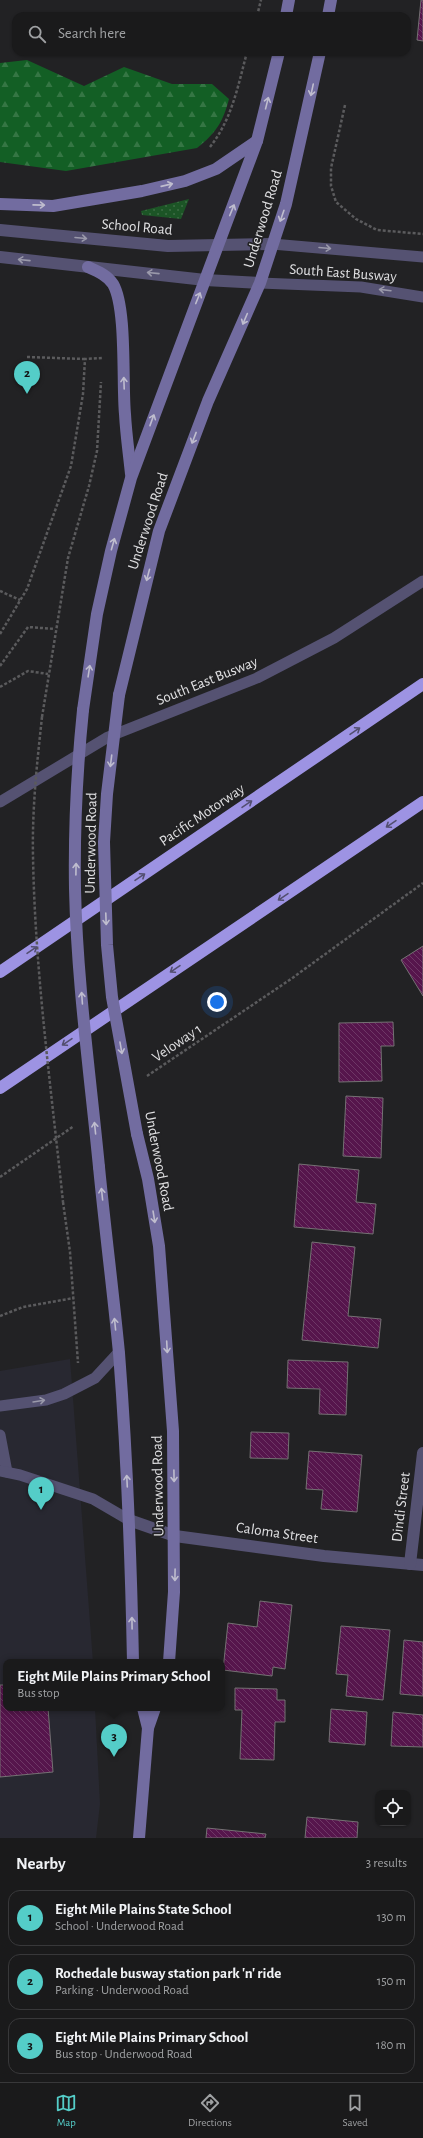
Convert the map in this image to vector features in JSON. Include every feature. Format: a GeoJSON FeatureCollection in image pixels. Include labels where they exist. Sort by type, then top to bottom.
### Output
{"type":"FeatureCollection","features":[{"type":"Feature","properties":{"kind":"highway","name":"Pacific Motorway"},"geometry":{"type":"LineString","coordinates":[[0,972],[423,684]]}},
{"type":"Feature","properties":{"kind":"highway"},"geometry":{"type":"LineString","coordinates":[[0,1088],[423,802]]}},
{"type":"Feature","properties":{"kind":"main road"},"geometry":{"type":"LineString","coordinates":[[287,12],[289,0]]}},
{"type":"Feature","properties":{"kind":"main road"},"geometry":{"type":"LineString","coordinates":[[329,12],[331,0]]}},
{"type":"Feature","properties":{"kind":"main road","name":"Underwood Road"},"geometry":{"type":"LineString","coordinates":[[133,1659],[129,1520],[119,1352],[83,1006],[76,889],[76,822],[83,710],[97,614],[111,551],[131,478],[257,141],[278,56]]}},
{"type":"Feature","properties":{"kind":"main road","name":"Underwood Road"},"geometry":{"type":"LineString","coordinates":[[169,1659],[174,1592],[175,1536],[173,1431],[159,1246],[148,1179],[137,1134],[112,997],[107,945],[104,842],[107,794],[119,695],[159,531],[208,401],[260,283],[291,187],[319,56]]}},
{"type":"Feature","properties":{"kind":"main road"},"geometry":{"type":"LineString","coordinates":[[0,204],[52,206],[142,191],[186,181],[216,169],[257,141]]}},
{"type":"Feature","properties":{"kind":"main road"},"geometry":{"type":"LineString","coordinates":[[88,267],[104,275],[113,284],[118,301],[122,338],[125,413],[131,478]]}},
{"type":"Feature","properties":{"kind":"main road"},"geometry":{"type":"LineString","coordinates":[[145,1711],[148,1728]]}},
{"type":"Feature","properties":{"kind":"main road"},"geometry":{"type":"LineString","coordinates":[[139,1838],[148,1728],[154,1711]]}},
{"type":"Feature","properties":{"kind":"street","name":"School Road"},"geometry":{"type":"LineString","coordinates":[[0,230],[168,246],[272,244]]}},
{"type":"Feature","properties":{"kind":"street"},"geometry":{"type":"LineString","coordinates":[[0,257],[205,280],[260,283]]}},
{"type":"Feature","properties":{"kind":"street","name":"Dindi Street"},"geometry":{"type":"LineString","coordinates":[[410,1564],[423,1453]]}},
{"type":"Feature","properties":{"kind":"street","name":"Caloma Street"},"geometry":{"type":"LineString","coordinates":[[129,1520],[175,1536],[324,1556],[423,1565]]}},
{"type":"Feature","properties":{"kind":"lane","name":"South East Busway"},"geometry":{"type":"LineString","coordinates":[[272,244],[423,257]]}},
{"type":"Feature","properties":{"kind":"lane","name":"South East Busway"},"geometry":{"type":"LineString","coordinates":[[260,283],[361,288],[423,297]]}},
{"type":"Feature","properties":{"kind":"lane","name":"South East Busway"},"geometry":{"type":"LineString","coordinates":[[0,802],[108,736],[257,678],[334,638],[423,581]]}},
{"type":"Feature","properties":{"kind":"lane"},"geometry":{"type":"LineString","coordinates":[[0,1406],[46,1400],[64,1394],[95,1378],[119,1352]]}},
{"type":"Feature","properties":{"kind":"lane"},"geometry":{"type":"LineString","coordinates":[[0,1435],[3,1471],[97,1500],[129,1520]]}},
{"type":"Feature","properties":{"kind":"path"},"geometry":{"type":"LineString","coordinates":[[258,12],[261,0]]}},
{"type":"Feature","properties":{"kind":"path"},"geometry":{"type":"LineString","coordinates":[[205,151],[221,133],[232,109],[246,56]]}},
{"type":"Feature","properties":{"kind":"path"},"geometry":{"type":"LineString","coordinates":[[345,105],[331,168],[331,186],[336,202],[356,219],[376,230],[423,234]]}},
{"type":"Feature","properties":{"kind":"path"},"geometry":{"type":"LineString","coordinates":[[102,352],[102,366]]}},
{"type":"Feature","properties":{"kind":"path"},"geometry":{"type":"LineString","coordinates":[[27,357],[85,359],[103,358]]}},
{"type":"Feature","properties":{"kind":"path"},"geometry":{"type":"LineString","coordinates":[[0,634],[27,589],[71,466],[83,394],[85,359]]}},
{"type":"Feature","properties":{"kind":"path"},"geometry":{"type":"LineString","coordinates":[[78,1364],[74,1298],[42,1004],[34,876],[34,791],[48,674],[68,558],[89,486],[97,451],[101,381]]}},
{"type":"Feature","properties":{"kind":"path"},"geometry":{"type":"LineString","coordinates":[[0,591],[20,600]]}},
{"type":"Feature","properties":{"kind":"path"},"geometry":{"type":"LineString","coordinates":[[0,666],[28,627],[55,629]]}},
{"type":"Feature","properties":{"kind":"path"},"geometry":{"type":"LineString","coordinates":[[0,687],[28,671],[48,674]]}},
{"type":"Feature","properties":{"kind":"path","name":"Veloway 1"},"geometry":{"type":"LineString","coordinates":[[141,1080],[291,979],[423,883]]}},
{"type":"Feature","properties":{"kind":"path"},"geometry":{"type":"LineString","coordinates":[[0,1178],[76,1124]]}},
{"type":"Feature","properties":{"kind":"path"},"geometry":{"type":"LineString","coordinates":[[0,1316],[23,1307],[74,1298]]}},
{"type":"Feature","properties":{"kind":"shaded area"},"geometry":{"type":"Polygon","coordinates":[[[70,1359],[93,1659],[3,1659],[3,1711],[95,1711],[100,1804],[96,1838],[0,1838],[0,1371],[70,1359]]]}},
{"type":"Feature","properties":{"kind":"green space"},"geometry":{"type":"Polygon","coordinates":[[[27,60],[84,86],[124,67],[172,84],[212,84],[229,99],[218,126],[214,132],[197,148],[66,171],[0,162],[0,63],[27,60]]]}},
{"type":"Feature","properties":{"kind":"green space"},"geometry":{"type":"Polygon","coordinates":[[[189,199],[181,219],[142,215],[141,211],[189,199]]]}},
{"type":"Feature","properties":{"kind":"building"},"geometry":{"type":"Polygon","coordinates":[[[421,0],[423,0],[423,41],[417,40],[421,0]]]}},
{"type":"Feature","properties":{"kind":"building"},"geometry":{"type":"Polygon","coordinates":[[[423,946],[423,996],[401,960],[423,946]]]}},
{"type":"Feature","properties":{"kind":"building"},"geometry":{"type":"Polygon","coordinates":[[[393,1022],[394,1046],[381,1046],[382,1081],[339,1082],[339,1023],[393,1022]]]}},
{"type":"Feature","properties":{"kind":"building"},"geometry":{"type":"Polygon","coordinates":[[[346,1096],[383,1098],[381,1158],[343,1156],[346,1096]]]}},
{"type":"Feature","properties":{"kind":"building"},"geometry":{"type":"Polygon","coordinates":[[[299,1164],[359,1170],[356,1202],[376,1204],[373,1234],[294,1227],[299,1164]]]}},
{"type":"Feature","properties":{"kind":"building"},"geometry":{"type":"Polygon","coordinates":[[[312,1242],[355,1247],[348,1316],[381,1319],[378,1348],[302,1340],[312,1242]]]}},
{"type":"Feature","properties":{"kind":"building"},"geometry":{"type":"Polygon","coordinates":[[[288,1360],[348,1362],[346,1415],[319,1414],[320,1389],[287,1388],[288,1360]]]}},
{"type":"Feature","properties":{"kind":"building"},"geometry":{"type":"Polygon","coordinates":[[[251,1432],[289,1433],[288,1459],[250,1458],[251,1432]]]}},
{"type":"Feature","properties":{"kind":"building"},"geometry":{"type":"Polygon","coordinates":[[[309,1451],[362,1455],[357,1512],[321,1509],[323,1490],[306,1489],[309,1451]]]}},
{"type":"Feature","properties":{"kind":"building"},"geometry":{"type":"Polygon","coordinates":[[[260,1601],[292,1605],[285,1669],[273,1667],[272,1676],[225,1670],[224,1659],[228,1623],[257,1627],[260,1601]]]}},
{"type":"Feature","properties":{"kind":"building"},"geometry":{"type":"Polygon","coordinates":[[[341,1626],[390,1630],[383,1700],[346,1696],[348,1675],[336,1674],[341,1626]]]}},
{"type":"Feature","properties":{"kind":"building"},"geometry":{"type":"Polygon","coordinates":[[[404,1640],[423,1642],[423,1696],[400,1694],[404,1640]]]}},
{"type":"Feature","properties":{"kind":"building"},"geometry":{"type":"Polygon","coordinates":[[[0,1685],[3,1685],[3,1711],[48,1711],[53,1772],[0,1777],[0,1685]]]}},
{"type":"Feature","properties":{"kind":"building"},"geometry":{"type":"Polygon","coordinates":[[[235,1688],[277,1689],[277,1700],[285,1700],[285,1722],[275,1722],[274,1760],[240,1759],[242,1710],[235,1710],[235,1688]]]}},
{"type":"Feature","properties":{"kind":"building"},"geometry":{"type":"Polygon","coordinates":[[[331,1709],[367,1712],[365,1745],[329,1742],[331,1709]]]}},
{"type":"Feature","properties":{"kind":"building"},"geometry":{"type":"Polygon","coordinates":[[[393,1712],[423,1715],[423,1747],[391,1746],[393,1712]]]}},
{"type":"Feature","properties":{"kind":"building"},"geometry":{"type":"Polygon","coordinates":[[[307,1817],[358,1822],[357,1838],[305,1838],[307,1817]]]}},
{"type":"Feature","properties":{"kind":"building"},"geometry":{"type":"Polygon","coordinates":[[[207,1828],[266,1834],[265,1838],[206,1838],[207,1828]]]}},
{"type":"Feature","properties":{"kind":"place","name":"Rochedale busway station park 'n' ride"},"geometry":{"type":"Point","coordinates":[27,394]}},
{"type":"Feature","properties":{"kind":"place","name":"Eight Mile Plains State School"},"geometry":{"type":"Point","coordinates":[41,1510]}},
{"type":"Feature","properties":{"kind":"place","name":"Eight Mile Plains Primary School"},"geometry":{"type":"Point","coordinates":[114,1757]}}]}
